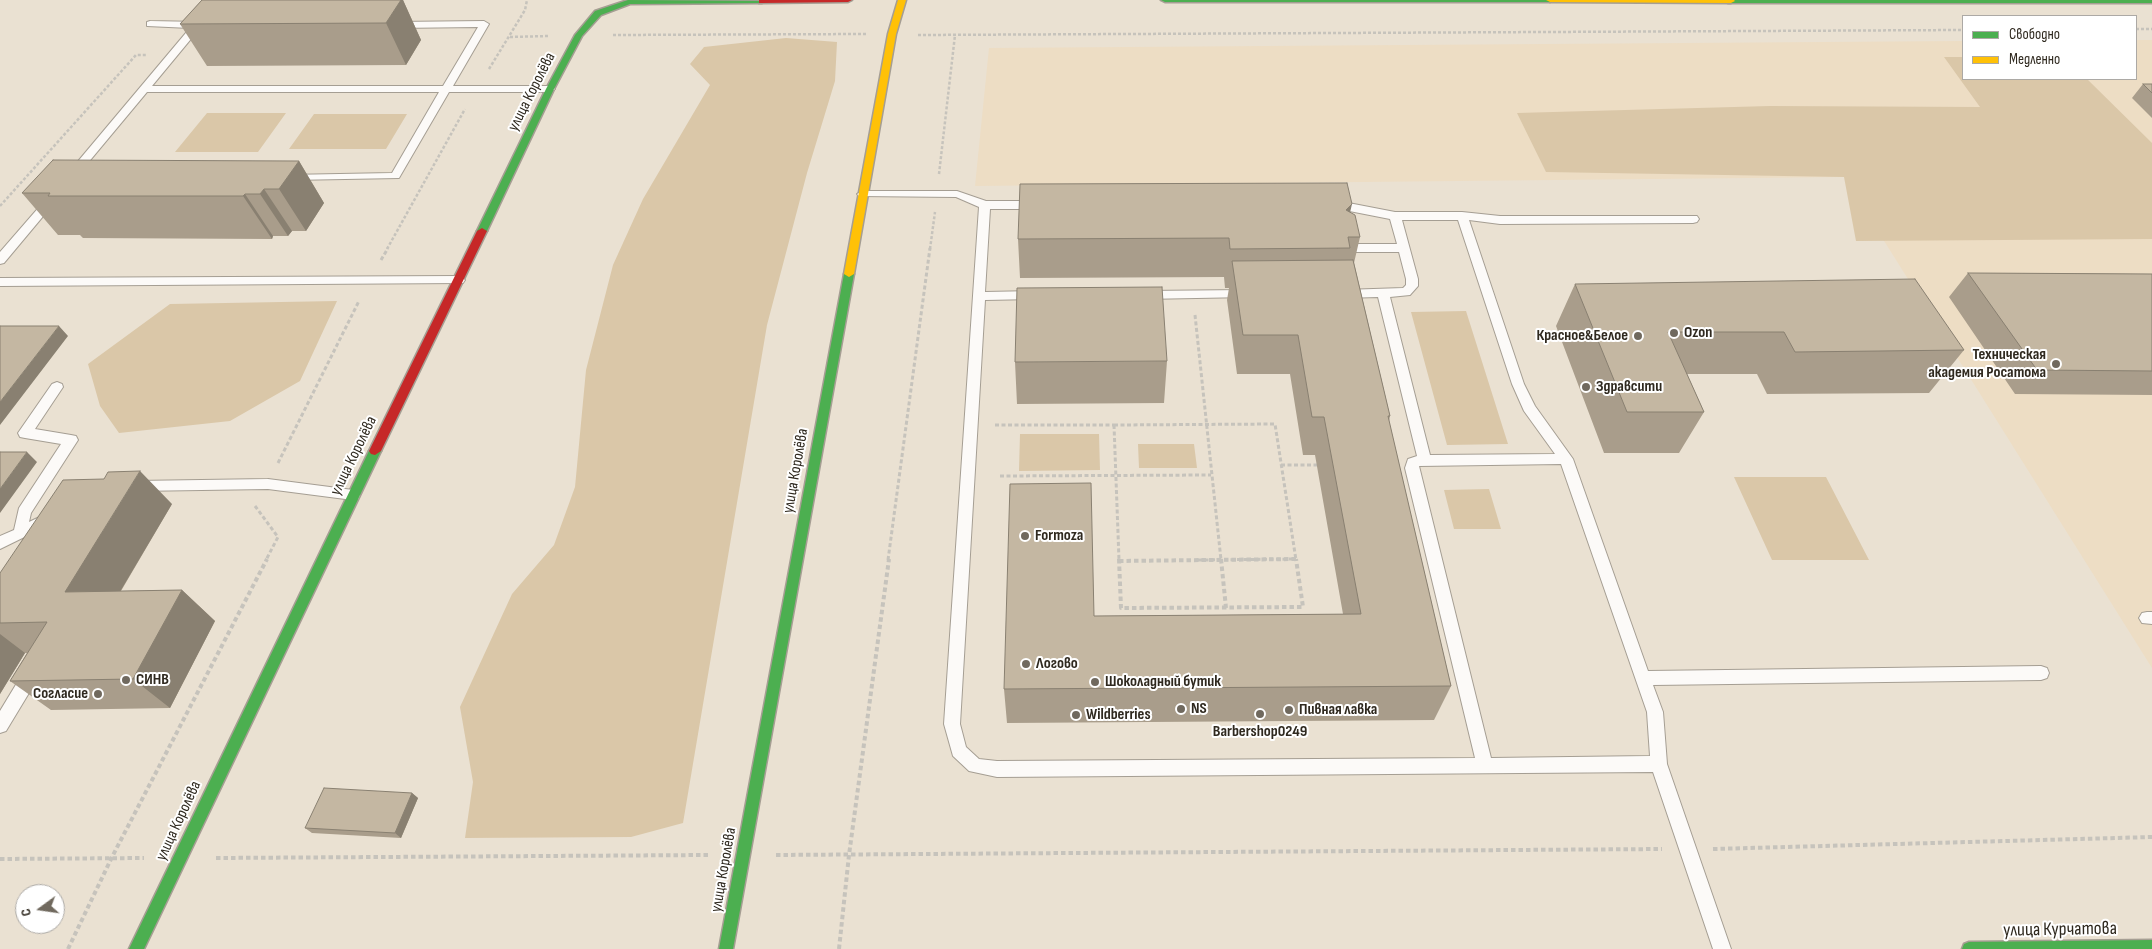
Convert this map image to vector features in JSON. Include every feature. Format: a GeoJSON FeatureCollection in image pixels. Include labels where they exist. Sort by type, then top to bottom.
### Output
{"type":"FeatureCollection","features":[{"type":"Feature","properties":{"kind":"street","name":"улица Королёва"},"geometry":{"type":"LineString","coordinates":[[136,949],[352,495],[459,280],[550,89],[579,36],[598,13],[629,2],[848,0]]}},
{"type":"Feature","properties":{"kind":"street","name":"улица Королёва"},"geometry":{"type":"LineString","coordinates":[[726,949],[892,34],[902,0]]}},
{"type":"Feature","properties":{"kind":"street"},"geometry":{"type":"LineString","coordinates":[[1166,0],[2152,1]]}},
{"type":"Feature","properties":{"kind":"street","name":"улица Курчатова"},"geometry":{"type":"LineString","coordinates":[[1969,949],[2149,948]]}},
{"type":"Feature","properties":{"kind":"lane"},"geometry":{"type":"LineString","coordinates":[[150,24],[202,25]]}},
{"type":"Feature","properties":{"kind":"lane"},"geometry":{"type":"LineString","coordinates":[[276,177],[395,176],[484,24],[385,25]]}},
{"type":"Feature","properties":{"kind":"lane"},"geometry":{"type":"LineString","coordinates":[[0,260],[67,183],[173,54],[202,25]]}},
{"type":"Feature","properties":{"kind":"lane"},"geometry":{"type":"LineString","coordinates":[[144,89],[550,89]]}},
{"type":"Feature","properties":{"kind":"lane"},"geometry":{"type":"LineString","coordinates":[[863,194],[957,194],[985,205],[1045,205]]}},
{"type":"Feature","properties":{"kind":"lane"},"geometry":{"type":"LineString","coordinates":[[1324,204],[1334,204],[1395,216],[1462,216],[1500,220],[1693,219]]}},
{"type":"Feature","properties":{"kind":"lane"},"geometry":{"type":"LineString","coordinates":[[985,205],[952,724],[958,751],[975,766],[1007,769],[1659,764]]}},
{"type":"Feature","properties":{"kind":"lane"},"geometry":{"type":"LineString","coordinates":[[1336,294],[1406,292],[1412,286],[1412,278],[1395,216]]}},
{"type":"Feature","properties":{"kind":"lane"},"geometry":{"type":"LineString","coordinates":[[1462,216],[1518,384],[1528,408],[1566,459],[1655,712],[1659,764],[1722,949]]}},
{"type":"Feature","properties":{"kind":"lane"},"geometry":{"type":"LineString","coordinates":[[1345,248],[1404,248]]}},
{"type":"Feature","properties":{"kind":"lane"},"geometry":{"type":"LineString","coordinates":[[0,282],[459,280]]}},
{"type":"Feature","properties":{"kind":"lane"},"geometry":{"type":"LineString","coordinates":[[1134,295],[1260,294]]}},
{"type":"Feature","properties":{"kind":"lane"},"geometry":{"type":"LineString","coordinates":[[1383,294],[1425,460]]}},
{"type":"Feature","properties":{"kind":"lane"},"geometry":{"type":"LineString","coordinates":[[979,296],[1047,295]]}},
{"type":"Feature","properties":{"kind":"lane"},"geometry":{"type":"LineString","coordinates":[[20,532],[24,512],[71,440],[25,433],[57,387]]}},
{"type":"Feature","properties":{"kind":"lane"},"geometry":{"type":"LineString","coordinates":[[1485,766],[1412,468],[1413,464],[1416,460],[1566,459]]}},
{"type":"Feature","properties":{"kind":"lane"},"geometry":{"type":"LineString","coordinates":[[124,486],[268,484],[352,495]]}},
{"type":"Feature","properties":{"kind":"lane"},"geometry":{"type":"LineString","coordinates":[[0,543],[54,516]]}},
{"type":"Feature","properties":{"kind":"lane"},"geometry":{"type":"LineString","coordinates":[[0,726],[39,663]]}},
{"type":"Feature","properties":{"kind":"lane"},"geometry":{"type":"LineString","coordinates":[[1643,678],[2041,672]]}},
{"type":"Feature","properties":{"kind":"path"},"geometry":{"type":"LineString","coordinates":[[68,949],[112,858],[278,537],[255,507],[370,280],[476,89],[510,37],[525,10],[527,0]]}},
{"type":"Feature","properties":{"kind":"path"},"geometry":{"type":"LineString","coordinates":[[2137,29],[2152,29]]}},
{"type":"Feature","properties":{"kind":"path"},"geometry":{"type":"LineString","coordinates":[[510,37],[1962,30]]}},
{"type":"Feature","properties":{"kind":"path"},"geometry":{"type":"LineString","coordinates":[[839,949],[849,855],[937,194],[954,35]]}},
{"type":"Feature","properties":{"kind":"path"},"geometry":{"type":"LineString","coordinates":[[0,206],[136,54],[173,54]]}},
{"type":"Feature","properties":{"kind":"path"},"geometry":{"type":"LineString","coordinates":[[1193,294],[1226,608]]}},
{"type":"Feature","properties":{"kind":"path"},"geometry":{"type":"LineString","coordinates":[[971,426],[1206,424],[1275,424],[1303,607],[1121,608],[1114,425]]}},
{"type":"Feature","properties":{"kind":"path"},"geometry":{"type":"LineString","coordinates":[[1281,465],[1327,465]]}},
{"type":"Feature","properties":{"kind":"path"},"geometry":{"type":"LineString","coordinates":[[1000,476],[1211,475]]}},
{"type":"Feature","properties":{"kind":"path"},"geometry":{"type":"LineString","coordinates":[[1119,561],[1296,560]]}},
{"type":"Feature","properties":{"kind":"path"},"geometry":{"type":"LineString","coordinates":[[0,859],[1688,849],[2152,837]]}},
{"type":"Feature","properties":{"kind":"shaded area"},"geometry":{"type":"Polygon","coordinates":[[[786,38],[837,42],[835,81],[807,173],[767,325],[683,823],[631,837],[465,838],[473,782],[460,707],[512,594],[554,545],[575,487],[586,370],[613,265],[643,199],[710,85],[690,64],[704,47],[786,38]]]}},
{"type":"Feature","properties":{"kind":"shaded area","name":"Техническая академия Росатома"},"geometry":{"type":"Polygon","coordinates":[[[2137,40],[2152,40],[2152,668],[1844,177],[975,186],[989,48],[1962,41],[1962,80],[2137,80],[2137,40]]]}},
{"type":"Feature","properties":{"kind":"shaded area"},"geometry":{"type":"Polygon","coordinates":[[[1944,57],[1962,57],[1962,80],[2088,80],[2152,143],[2152,239],[1856,241],[1844,177],[1546,172],[1517,113],[1770,106],[1980,107],[1944,57]]]}},
{"type":"Feature","properties":{"kind":"shaded area"},"geometry":{"type":"Polygon","coordinates":[[[207,113],[286,113],[258,152],[175,152],[207,113]]]}},
{"type":"Feature","properties":{"kind":"shaded area"},"geometry":{"type":"Polygon","coordinates":[[[314,114],[407,114],[386,149],[289,149],[314,114]]]}},
{"type":"Feature","properties":{"kind":"shaded area"},"geometry":{"type":"Polygon","coordinates":[[[337,301],[300,381],[230,421],[119,433],[100,406],[88,364],[170,304],[337,301]]]}},
{"type":"Feature","properties":{"kind":"shaded area"},"geometry":{"type":"Polygon","coordinates":[[[1466,311],[1508,444],[1447,445],[1411,312],[1466,311]]]}},
{"type":"Feature","properties":{"kind":"shaded area"},"geometry":{"type":"Polygon","coordinates":[[[1020,434],[1099,434],[1100,470],[1019,471],[1020,434]]]}},
{"type":"Feature","properties":{"kind":"shaded area"},"geometry":{"type":"Polygon","coordinates":[[[1138,444],[1194,444],[1197,468],[1139,468],[1138,444]]]}},
{"type":"Feature","properties":{"kind":"shaded area"},"geometry":{"type":"Polygon","coordinates":[[[1734,477],[1826,477],[1869,560],[1772,560],[1734,477]]]}},
{"type":"Feature","properties":{"kind":"shaded area"},"geometry":{"type":"Polygon","coordinates":[[[1489,489],[1501,529],[1454,529],[1444,490],[1489,489]]]}},
{"type":"Feature","properties":{"kind":"building"},"geometry":{"type":"Polygon","coordinates":[[[202,0],[401,0],[386,23],[180,24],[202,0]]]}},
{"type":"Feature","properties":{"kind":"building"},"geometry":{"type":"Polygon","coordinates":[[[2143,84],[2152,84],[2152,93],[2143,84]]]}},
{"type":"Feature","properties":{"kind":"building"},"geometry":{"type":"Polygon","coordinates":[[[53,160],[299,161],[279,189],[264,189],[260,194],[245,194],[243,196],[48,196],[50,193],[22,193],[53,160]]]}},
{"type":"Feature","properties":{"kind":"building"},"geometry":{"type":"Polygon","coordinates":[[[1347,183],[1352,204],[1346,210],[1355,215],[1360,237],[1348,237],[1350,248],[1230,249],[1229,238],[1018,239],[1020,184],[1347,183]]]}},
{"type":"Feature","properties":{"kind":"building"},"geometry":{"type":"Polygon","coordinates":[[[1353,260],[1451,686],[1004,689],[1010,484],[1091,483],[1094,616],[1361,614],[1324,417],[1312,417],[1298,335],[1243,335],[1232,261],[1353,260]]]}},
{"type":"Feature","properties":{"kind":"building"},"geometry":{"type":"Polygon","coordinates":[[[1968,273],[2152,274],[2152,371],[2037,370],[1968,273]]]}},
{"type":"Feature","properties":{"kind":"building"},"geometry":{"type":"Polygon","coordinates":[[[1915,279],[1964,350],[1795,352],[1784,332],[1668,332],[1704,412],[1627,412],[1575,284],[1915,279]]]}},
{"type":"Feature","properties":{"kind":"building"},"geometry":{"type":"Polygon","coordinates":[[[1162,287],[1167,361],[1015,362],[1017,288],[1162,287]]]}},
{"type":"Feature","properties":{"kind":"building"},"geometry":{"type":"Polygon","coordinates":[[[0,326],[59,326],[0,402],[0,326]]]}},
{"type":"Feature","properties":{"kind":"building"},"geometry":{"type":"Polygon","coordinates":[[[0,452],[27,452],[0,489],[0,452]]]}},
{"type":"Feature","properties":{"kind":"building"},"geometry":{"type":"Polygon","coordinates":[[[140,471],[65,592],[182,590],[133,679],[10,681],[47,622],[0,623],[0,573],[63,480],[104,479],[108,472],[140,471]]]}},
{"type":"Feature","properties":{"kind":"building"},"geometry":{"type":"Polygon","coordinates":[[[324,788],[412,793],[395,833],[305,828],[324,788]]]}},
{"type":"Feature","properties":{"kind":"traffic: fast"},"geometry":{"type":"LineString","coordinates":[[1165,0],[1550,0]]}},
{"type":"Feature","properties":{"kind":"traffic: fast"},"geometry":{"type":"LineString","coordinates":[[482,231],[550,89],[579,35],[598,13],[629,2],[762,1]]}},
{"type":"Feature","properties":{"kind":"traffic: fast"},"geometry":{"type":"LineString","coordinates":[[1731,1],[2152,1]]}},
{"type":"Feature","properties":{"kind":"traffic: fast"},"geometry":{"type":"LineString","coordinates":[[726,949],[849,274]]}},
{"type":"Feature","properties":{"kind":"traffic: fast"},"geometry":{"type":"LineString","coordinates":[[136,949],[375,451]]}},
{"type":"Feature","properties":{"kind":"traffic: fast"},"geometry":{"type":"LineString","coordinates":[[1969,949],[2152,947]]}},
{"type":"Feature","properties":{"kind":"traffic: slow"},"geometry":{"type":"LineString","coordinates":[[849,274],[892,34],[902,0]]}},
{"type":"Feature","properties":{"kind":"traffic: slow"},"geometry":{"type":"LineString","coordinates":[[1550,0],[1731,1]]}},
{"type":"Feature","properties":{"kind":"traffic: jam"},"geometry":{"type":"LineString","coordinates":[[762,1],[848,0]]}},
{"type":"Feature","properties":{"kind":"traffic: jam"},"geometry":{"type":"LineString","coordinates":[[375,451],[482,231]]}},
{"type":"Feature","properties":{"kind":"place","name":"Ozon"},"geometry":{"type":"Point","coordinates":[1674,333]}},
{"type":"Feature","properties":{"kind":"place","name":"Красное&Белое"},"geometry":{"type":"Point","coordinates":[1638,336]}},
{"type":"Feature","properties":{"kind":"place","name":"Техническая академия Росатома"},"geometry":{"type":"Point","coordinates":[2056,364]}},
{"type":"Feature","properties":{"kind":"place","name":"Здравсити"},"geometry":{"type":"Point","coordinates":[1586,387]}},
{"type":"Feature","properties":{"kind":"place","name":"Formoza"},"geometry":{"type":"Point","coordinates":[1025,536]}},
{"type":"Feature","properties":{"kind":"place","name":"Логово"},"geometry":{"type":"Point","coordinates":[1026,664]}},
{"type":"Feature","properties":{"kind":"place","name":"СИНВ"},"geometry":{"type":"Point","coordinates":[126,680]}},
{"type":"Feature","properties":{"kind":"place","name":"Шоколадный бутик"},"geometry":{"type":"Point","coordinates":[1095,682]}},
{"type":"Feature","properties":{"kind":"place","name":"Согласие"},"geometry":{"type":"Point","coordinates":[98,694]}},
{"type":"Feature","properties":{"kind":"place","name":"NS"},"geometry":{"type":"Point","coordinates":[1181,709]}},
{"type":"Feature","properties":{"kind":"place","name":"Пивная лавка"},"geometry":{"type":"Point","coordinates":[1289,710]}},
{"type":"Feature","properties":{"kind":"place","name":"Barbershop0249"},"geometry":{"type":"Point","coordinates":[1260,714]}},
{"type":"Feature","properties":{"kind":"place","name":"Wildberries"},"geometry":{"type":"Point","coordinates":[1076,715]}}]}
